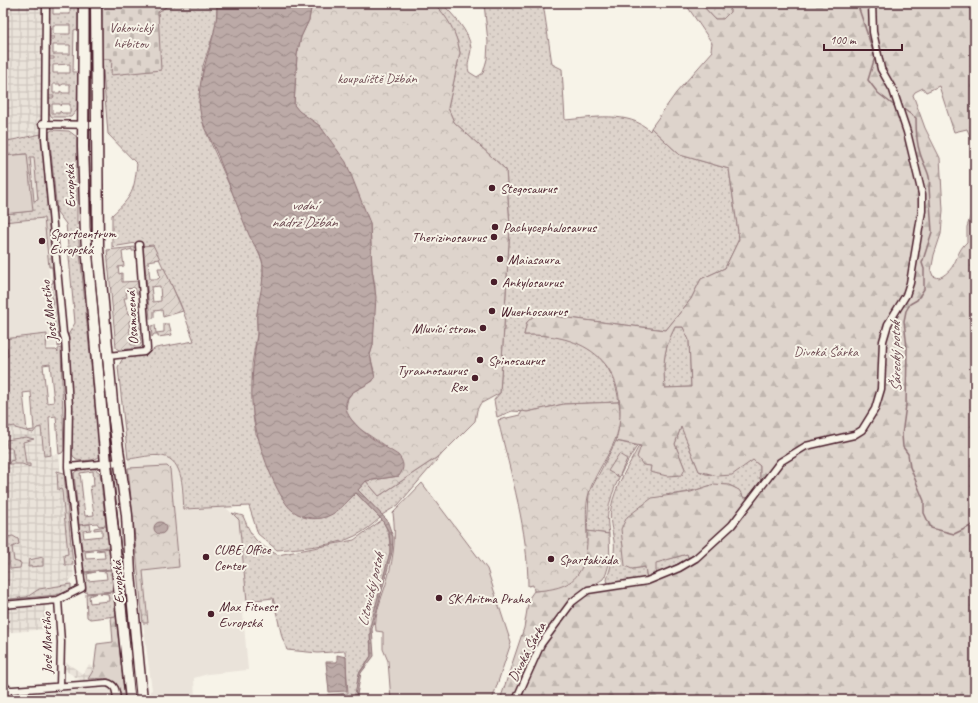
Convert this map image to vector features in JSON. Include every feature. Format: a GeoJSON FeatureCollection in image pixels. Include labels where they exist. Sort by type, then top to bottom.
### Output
{"type":"FeatureCollection","features":[{"type":"Feature","properties":{"kind":"main road","name":"Evropská"},"geometry":{"type":"LineString","coordinates":[[84,3],[83,125],[86,235],[106,463],[131,700]]}},
{"type":"Feature","properties":{"kind":"main road","name":"Evropská"},"geometry":{"type":"LineString","coordinates":[[96,3],[98,248],[113,413],[121,462],[127,516],[130,574],[142,700]]}},
{"type":"Feature","properties":{"kind":"street","name":"José Martího"},"geometry":{"type":"LineString","coordinates":[[3,605],[58,600],[82,588],[68,466],[69,408],[65,339],[63,333],[44,124],[46,3]]}},
{"type":"Feature","properties":{"kind":"street","name":"Divoká Šárka"},"geometry":{"type":"LineString","coordinates":[[516,700],[541,644],[572,602],[588,590],[648,580],[679,568],[696,558],[732,525],[780,462],[806,446],[854,435],[862,430],[875,408],[881,389],[883,341],[888,324],[906,295],[910,283],[922,211],[922,194],[907,132],[899,108],[881,69],[873,32],[872,3]]}},
{"type":"Feature","properties":{"kind":"street"},"geometry":{"type":"LineString","coordinates":[[44,124],[96,125]]}},
{"type":"Feature","properties":{"kind":"street","name":"Osamocená"},"geometry":{"type":"LineString","coordinates":[[108,356],[144,352],[148,349],[139,245]]}},
{"type":"Feature","properties":{"kind":"street"},"geometry":{"type":"LineString","coordinates":[[68,466],[121,462]]}},
{"type":"Feature","properties":{"kind":"street","name":"José Martího"},"geometry":{"type":"LineString","coordinates":[[58,600],[61,642],[60,686]]}},
{"type":"Feature","properties":{"kind":"street","name":"José Martího"},"geometry":{"type":"LineString","coordinates":[[8,690],[107,683],[112,684],[115,689],[117,700]]}},
{"type":"Feature","properties":{"kind":"street"},"geometry":{"type":"LineString","coordinates":[[3,684],[8,690],[7,700]]}},
{"type":"Feature","properties":{"kind":"shaded area"},"geometry":{"type":"Polygon","coordinates":[[[3,3],[43,3],[42,134],[3,142],[3,3]]]}},
{"type":"Feature","properties":{"kind":"shaded area"},"geometry":{"type":"Polygon","coordinates":[[[41,134],[49,235],[45,235],[55,328],[53,329],[53,334],[55,335],[56,347],[46,348],[48,350],[3,361],[3,142],[41,134]]]}},
{"type":"Feature","properties":{"kind":"shaded area"},"geometry":{"type":"Polygon","coordinates":[[[15,426],[17,429],[33,433],[37,428],[41,427],[44,455],[59,454],[60,472],[64,473],[74,577],[70,580],[71,591],[56,595],[3,600],[3,428],[15,426]]]}},
{"type":"Feature","properties":{"kind":"shaded area"},"geometry":{"type":"Polygon","coordinates":[[[162,456],[173,460],[178,467],[184,509],[225,507],[239,520],[247,601],[242,602],[248,670],[208,674],[194,678],[195,700],[151,700],[150,691],[152,690],[143,623],[128,459],[162,456]]]}},
{"type":"Feature","properties":{"kind":"shaded area"},"geometry":{"type":"Polygon","coordinates":[[[45,603],[46,629],[3,633],[3,607],[45,603]]]}},
{"type":"Feature","properties":{"kind":"shaded area"},"geometry":{"type":"Polygon","coordinates":[[[64,661],[83,674],[89,665],[94,669],[85,683],[63,669],[64,661]]]}},
{"type":"Feature","properties":{"kind":"shaded area"},"geometry":{"type":"Polygon","coordinates":[[[118,688],[120,700],[3,700],[3,696],[118,688]]]}},
{"type":"Feature","properties":{"kind":"green space"},"geometry":{"type":"Polygon","coordinates":[[[49,3],[78,3],[78,29],[74,30],[73,72],[78,72],[77,110],[71,117],[52,117],[49,113],[49,98],[53,98],[54,96],[49,96],[49,59],[54,59],[54,57],[49,57],[49,39],[54,39],[54,37],[49,37],[49,3]],[[53,5],[53,14],[70,14],[70,5],[53,5]],[[53,25],[53,34],[70,34],[70,25],[53,25]],[[53,45],[53,54],[70,54],[70,45],[53,45]],[[70,64],[53,65],[53,73],[70,73],[70,64]],[[53,84],[53,93],[60,93],[60,91],[63,93],[70,93],[70,84],[63,84],[60,86],[60,84],[53,84]],[[52,104],[52,113],[60,113],[60,111],[62,113],[70,113],[70,104],[62,104],[60,106],[60,104],[52,104]]]}},
{"type":"Feature","properties":{"kind":"green space","name":"Vokovický hřbitov"},"geometry":{"type":"Polygon","coordinates":[[[102,3],[172,3],[158,12],[161,70],[111,75],[112,59],[102,59],[102,3]]]}},
{"type":"Feature","properties":{"kind":"green space"},"geometry":{"type":"Polygon","coordinates":[[[172,3],[217,4],[216,26],[203,66],[199,102],[204,127],[263,263],[263,289],[257,314],[257,334],[252,364],[253,416],[256,434],[303,517],[311,519],[326,516],[339,509],[356,493],[380,518],[355,536],[338,542],[317,546],[277,550],[258,534],[249,506],[184,509],[181,478],[179,470],[175,464],[162,456],[154,455],[128,459],[118,367],[123,358],[146,354],[156,348],[194,341],[180,303],[153,246],[143,246],[142,242],[112,247],[112,215],[124,203],[131,192],[135,181],[137,164],[108,134],[102,59],[112,59],[112,74],[160,70],[158,12],[172,3]]]}},
{"type":"Feature","properties":{"kind":"green space","name":"koupaliště Džbán"},"geometry":{"type":"Polygon","coordinates":[[[312,3],[433,3],[451,26],[457,39],[460,53],[448,108],[454,122],[506,170],[510,226],[500,393],[480,404],[475,421],[442,454],[379,496],[366,481],[399,476],[385,446],[360,429],[348,416],[346,407],[348,398],[353,392],[373,381],[374,371],[370,355],[373,345],[375,286],[372,269],[370,223],[320,126],[298,111],[294,105],[297,55],[301,37],[309,20],[312,3]]]}},
{"type":"Feature","properties":{"kind":"green space"},"geometry":{"type":"Polygon","coordinates":[[[433,3],[442,3],[464,29],[470,41],[471,48],[468,66],[469,72],[477,77],[483,73],[487,59],[488,42],[484,3],[543,3],[552,64],[562,69],[565,120],[609,117],[632,120],[641,124],[650,131],[651,128],[680,155],[729,169],[739,239],[725,268],[701,279],[691,299],[666,330],[536,314],[527,322],[524,335],[542,335],[574,342],[588,348],[599,357],[608,369],[615,384],[619,402],[564,404],[527,412],[512,411],[497,417],[494,400],[500,393],[510,226],[506,170],[454,122],[448,108],[460,53],[459,46],[451,26],[433,3]]]}},
{"type":"Feature","properties":{"kind":"green space","name":"Divoká Šárka"},"geometry":{"type":"Polygon","coordinates":[[[685,3],[701,4],[715,19],[723,19],[730,12],[731,5],[728,3],[975,3],[975,148],[967,129],[954,132],[939,86],[926,92],[923,88],[915,92],[913,95],[925,128],[940,158],[943,210],[941,234],[934,255],[931,271],[933,276],[939,278],[950,270],[963,246],[967,242],[967,227],[975,202],[975,700],[518,700],[530,671],[546,641],[564,614],[588,594],[608,587],[647,579],[645,567],[632,569],[625,566],[621,529],[627,517],[652,498],[691,492],[714,484],[729,485],[739,490],[744,498],[757,497],[766,484],[760,479],[760,466],[753,460],[732,475],[718,476],[699,471],[681,427],[675,444],[685,469],[682,475],[667,476],[650,472],[651,466],[643,465],[637,457],[641,446],[616,441],[620,416],[618,394],[613,376],[602,361],[588,349],[570,341],[548,336],[524,335],[527,322],[536,314],[666,330],[691,299],[701,279],[725,268],[739,239],[729,169],[680,155],[651,128],[676,93],[713,51],[711,50],[712,43],[685,3]],[[675,327],[666,350],[664,371],[665,388],[691,387],[689,340],[683,327],[675,327]],[[687,554],[656,563],[656,574],[689,559],[687,554]]]}},
{"type":"Feature","properties":{"kind":"green space"},"geometry":{"type":"Polygon","coordinates":[[[695,3],[728,3],[731,5],[730,12],[723,19],[715,19],[701,4],[695,3]]]}},
{"type":"Feature","properties":{"kind":"green space"},"geometry":{"type":"Polygon","coordinates":[[[52,130],[69,131],[77,137],[77,222],[100,456],[89,460],[76,460],[72,454],[68,335],[75,323],[66,224],[57,212],[49,132],[52,130]]]}},
{"type":"Feature","properties":{"kind":"green space"},"geometry":{"type":"Polygon","coordinates":[[[41,134],[60,346],[58,347],[57,334],[53,334],[53,328],[55,328],[54,317],[52,317],[51,311],[53,310],[50,283],[53,283],[52,267],[49,267],[44,218],[3,222],[3,214],[32,211],[26,154],[3,156],[3,142],[41,134]],[[30,157],[34,201],[38,200],[34,157],[30,157]]]}},
{"type":"Feature","properties":{"kind":"green space"},"geometry":{"type":"Polygon","coordinates":[[[27,154],[33,211],[3,214],[3,156],[27,154]]]}},
{"type":"Feature","properties":{"kind":"green space"},"geometry":{"type":"Polygon","coordinates":[[[153,245],[160,259],[148,261],[150,279],[158,279],[160,277],[158,268],[164,268],[183,311],[163,317],[162,310],[154,311],[154,318],[150,319],[143,246],[153,245]],[[160,286],[151,287],[153,302],[161,301],[160,286]]]}},
{"type":"Feature","properties":{"kind":"green space"},"geometry":{"type":"Polygon","coordinates":[[[135,247],[136,251],[132,251],[132,249],[122,252],[124,266],[118,267],[119,274],[122,273],[122,282],[139,281],[140,294],[137,294],[135,288],[126,289],[127,298],[124,298],[128,314],[138,313],[137,304],[141,304],[143,328],[139,329],[138,320],[129,321],[131,345],[141,344],[140,336],[144,335],[145,343],[140,348],[119,350],[116,348],[107,250],[135,247]]]}},
{"type":"Feature","properties":{"kind":"green space"},"geometry":{"type":"Polygon","coordinates":[[[164,324],[169,324],[172,335],[158,337],[158,334],[154,334],[152,337],[151,326],[155,325],[156,333],[164,332],[164,324]]]}},
{"type":"Feature","properties":{"kind":"green space"},"geometry":{"type":"Polygon","coordinates":[[[675,327],[683,327],[689,340],[691,387],[665,388],[664,371],[666,350],[675,327]]]}},
{"type":"Feature","properties":{"kind":"green space"},"geometry":{"type":"Polygon","coordinates":[[[47,334],[46,350],[56,350],[58,352],[58,349],[61,348],[64,450],[62,453],[59,454],[56,416],[49,417],[51,455],[44,456],[41,427],[37,428],[33,433],[15,428],[15,426],[3,428],[3,357],[8,356],[7,347],[3,347],[3,339],[47,334]],[[50,364],[43,365],[47,403],[54,402],[50,364]],[[31,392],[23,393],[27,431],[34,430],[31,392]]]}},
{"type":"Feature","properties":{"kind":"green space"},"geometry":{"type":"Polygon","coordinates":[[[619,402],[620,417],[615,440],[589,493],[586,514],[587,545],[583,564],[574,579],[564,585],[552,589],[534,591],[533,585],[528,586],[522,523],[498,420],[520,415],[522,411],[527,412],[564,404],[619,402]]]}},
{"type":"Feature","properties":{"kind":"green space"},"geometry":{"type":"Polygon","coordinates":[[[681,426],[699,471],[706,474],[720,475],[734,471],[753,460],[760,466],[760,479],[766,484],[757,497],[744,498],[739,491],[727,485],[713,486],[684,493],[663,495],[632,569],[645,567],[647,579],[609,585],[607,580],[614,546],[610,512],[619,484],[639,446],[685,469],[675,444],[681,426]]]}},
{"type":"Feature","properties":{"kind":"green space"},"geometry":{"type":"Polygon","coordinates":[[[26,437],[34,439],[23,442],[26,464],[30,464],[30,467],[22,464],[9,464],[10,461],[14,460],[12,448],[7,448],[6,440],[26,437]]]}},
{"type":"Feature","properties":{"kind":"green space"},"geometry":{"type":"Polygon","coordinates":[[[616,441],[637,446],[623,469],[612,495],[608,515],[609,534],[587,531],[589,493],[616,441]]]}},
{"type":"Feature","properties":{"kind":"green space"},"geometry":{"type":"Polygon","coordinates":[[[442,454],[398,505],[382,515],[358,490],[366,481],[379,496],[442,454]]]}},
{"type":"Feature","properties":{"kind":"green space"},"geometry":{"type":"Polygon","coordinates":[[[619,454],[627,459],[619,477],[608,471],[619,454]]]}},
{"type":"Feature","properties":{"kind":"green space"},"geometry":{"type":"Polygon","coordinates":[[[167,466],[170,469],[179,567],[143,571],[148,623],[143,623],[128,468],[167,466]]]}},
{"type":"Feature","properties":{"kind":"green space"},"geometry":{"type":"Polygon","coordinates":[[[94,468],[100,473],[106,525],[99,526],[97,523],[79,525],[74,473],[79,469],[94,468]],[[93,471],[80,473],[85,516],[94,515],[90,486],[94,486],[93,471]]]}},
{"type":"Feature","properties":{"kind":"green space"},"geometry":{"type":"Polygon","coordinates":[[[57,471],[64,473],[73,565],[65,565],[64,555],[68,554],[62,491],[61,489],[58,490],[57,471]]]}},
{"type":"Feature","properties":{"kind":"green space","name":"SK Aritma Praha"},"geometry":{"type":"Polygon","coordinates":[[[422,483],[487,569],[511,643],[492,700],[391,700],[388,661],[383,649],[383,632],[376,631],[376,618],[392,561],[394,545],[393,513],[422,483]]]}},
{"type":"Feature","properties":{"kind":"green space"},"geometry":{"type":"Polygon","coordinates":[[[232,513],[243,516],[256,540],[278,555],[354,540],[382,520],[389,535],[390,552],[370,634],[371,656],[359,673],[354,700],[328,700],[327,695],[348,693],[345,651],[318,653],[287,650],[282,637],[273,598],[247,601],[239,520],[232,513]]]}},
{"type":"Feature","properties":{"kind":"green space"},"geometry":{"type":"Polygon","coordinates":[[[90,524],[91,530],[83,531],[84,538],[102,536],[102,529],[94,530],[94,528],[106,526],[110,547],[82,550],[79,525],[90,524]]]}},
{"type":"Feature","properties":{"kind":"green space"},"geometry":{"type":"Polygon","coordinates":[[[587,531],[609,534],[610,561],[606,574],[603,579],[575,597],[538,645],[514,700],[500,700],[524,628],[529,598],[534,591],[559,586],[569,581],[576,574],[585,556],[587,531]]]}},
{"type":"Feature","properties":{"kind":"green space"},"geometry":{"type":"Polygon","coordinates":[[[13,536],[18,539],[19,544],[12,547],[14,561],[21,563],[20,568],[10,569],[7,537],[13,536]]]}},
{"type":"Feature","properties":{"kind":"green space"},"geometry":{"type":"Polygon","coordinates":[[[110,548],[112,569],[84,572],[82,551],[93,550],[85,552],[86,559],[105,558],[104,550],[96,550],[110,548]]]}},
{"type":"Feature","properties":{"kind":"green space"},"geometry":{"type":"Polygon","coordinates":[[[687,554],[689,559],[656,574],[655,563],[687,554]]]}},
{"type":"Feature","properties":{"kind":"green space"},"geometry":{"type":"Polygon","coordinates":[[[43,557],[43,566],[28,567],[29,560],[43,557]]]}},
{"type":"Feature","properties":{"kind":"green space"},"geometry":{"type":"Polygon","coordinates":[[[112,570],[114,591],[86,593],[84,573],[95,572],[87,574],[88,581],[107,579],[106,572],[98,571],[112,570]]]}},
{"type":"Feature","properties":{"kind":"green space"},"geometry":{"type":"Polygon","coordinates":[[[71,584],[71,591],[56,595],[3,600],[27,597],[39,589],[71,584]]]}},
{"type":"Feature","properties":{"kind":"green space"},"geometry":{"type":"Polygon","coordinates":[[[114,592],[116,616],[90,619],[87,617],[86,594],[97,593],[89,596],[90,603],[109,601],[108,594],[100,593],[114,592]]]}},
{"type":"Feature","properties":{"kind":"green space"},"geometry":{"type":"Polygon","coordinates":[[[116,616],[125,700],[120,700],[117,686],[111,680],[102,678],[88,679],[94,669],[97,644],[113,642],[111,617],[116,616]]]}},
{"type":"Feature","properties":{"kind":"water","name":"vodní nádrž Džbán"},"geometry":{"type":"Polygon","coordinates":[[[217,3],[312,3],[309,20],[301,37],[297,55],[294,105],[299,111],[320,126],[346,162],[370,223],[372,269],[376,297],[373,345],[370,355],[375,378],[352,393],[349,396],[346,405],[348,414],[354,422],[372,438],[398,455],[402,460],[403,465],[399,476],[366,481],[358,490],[387,520],[393,537],[392,552],[372,629],[374,656],[361,673],[356,700],[354,700],[359,674],[371,656],[370,627],[390,552],[389,532],[382,520],[356,493],[332,514],[322,518],[312,518],[294,512],[287,505],[274,483],[259,441],[253,414],[252,393],[257,317],[263,265],[259,253],[249,235],[218,155],[205,128],[199,102],[200,87],[217,17],[217,3]]]}},
{"type":"Feature","properties":{"kind":"water"},"geometry":{"type":"Polygon","coordinates":[[[158,522],[162,522],[166,528],[162,534],[158,534],[154,530],[154,526],[158,522]]]}},
{"type":"Feature","properties":{"kind":"water"},"geometry":{"type":"Polygon","coordinates":[[[337,655],[346,657],[347,691],[329,692],[326,662],[337,662],[337,655]]]}},
{"type":"Feature","properties":{"kind":"waterway","name":"Šárecký potok"},"geometry":{"type":"LineString","coordinates":[[857,3],[875,57],[868,80],[878,93],[896,107]]}},
{"type":"Feature","properties":{"kind":"waterway","name":"Šárecký potok"},"geometry":{"type":"LineString","coordinates":[[902,108],[916,118],[918,145],[930,183],[932,232],[922,263],[924,269],[924,289],[917,300],[910,304],[906,311],[904,321],[907,348],[906,405],[902,435],[903,447],[908,454],[910,467],[924,501],[924,513],[931,528],[954,534],[975,524]]}},
{"type":"Feature","properties":{"kind":"tram line"},"geometry":{"type":"LineString","coordinates":[[89,3],[90,227],[135,700]]}},
{"type":"Feature","properties":{"kind":"place","name":"Stegosaurus"},"geometry":{"type":"Point","coordinates":[492,188]}},
{"type":"Feature","properties":{"kind":"place","name":"Pachycephalosaurus"},"geometry":{"type":"Point","coordinates":[495,227]}},
{"type":"Feature","properties":{"kind":"place","name":"Therizinosaurus"},"geometry":{"type":"Point","coordinates":[494,237]}},
{"type":"Feature","properties":{"kind":"place","name":"Sportcentrum Evropská"},"geometry":{"type":"Point","coordinates":[42,241]}},
{"type":"Feature","properties":{"kind":"place","name":"Maiasaura"},"geometry":{"type":"Point","coordinates":[500,259]}},
{"type":"Feature","properties":{"kind":"place","name":"Ankylosaurus"},"geometry":{"type":"Point","coordinates":[494,282]}},
{"type":"Feature","properties":{"kind":"place","name":"Wuerhosaurus"},"geometry":{"type":"Point","coordinates":[492,311]}},
{"type":"Feature","properties":{"kind":"place","name":"Mluvící strom"},"geometry":{"type":"Point","coordinates":[483,328]}},
{"type":"Feature","properties":{"kind":"place","name":"Spinosaurus"},"geometry":{"type":"Point","coordinates":[480,360]}},
{"type":"Feature","properties":{"kind":"place","name":"Tyrannosaurus Rex"},"geometry":{"type":"Point","coordinates":[475,378]}},
{"type":"Feature","properties":{"kind":"place","name":"CUBE Office Center"},"geometry":{"type":"Point","coordinates":[206,557]}},
{"type":"Feature","properties":{"kind":"place","name":"Spartakiáda"},"geometry":{"type":"Point","coordinates":[551,559]}},
{"type":"Feature","properties":{"kind":"place","name":"SK Aritma Praha"},"geometry":{"type":"Point","coordinates":[439,598]}},
{"type":"Feature","properties":{"kind":"place","name":"Max Fitness Evropská"},"geometry":{"type":"Point","coordinates":[211,614]}},
{"type":"Feature","properties":{"kind":"water label","name":"Litovický potok"},"geometry":{"type":"Point","coordinates":[371,590]}}]}
